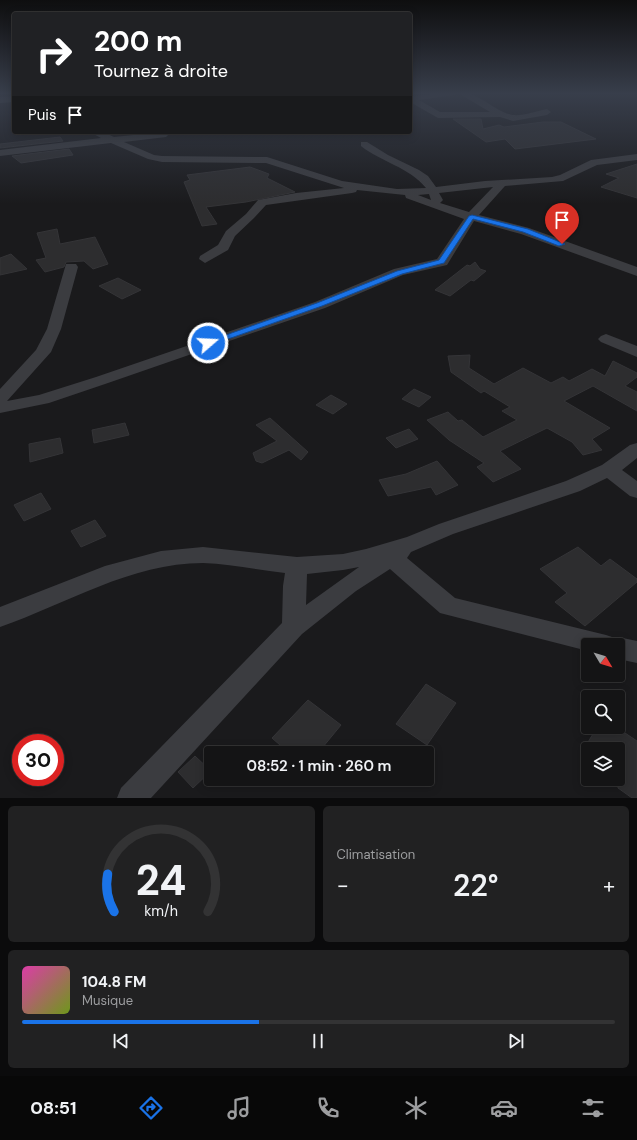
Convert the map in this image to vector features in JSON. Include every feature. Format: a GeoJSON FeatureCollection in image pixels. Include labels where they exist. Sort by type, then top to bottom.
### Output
{"type":"FeatureCollection","features":[{"type":"Feature","properties":{"kind":"street"},"geometry":{"type":"LineString","coordinates":[[100,134],[151,157],[162,160],[267,160],[340,184],[397,192],[434,191],[502,183],[528,183],[552,180],[563,178],[595,162],[637,156]]}},
{"type":"Feature","properties":{"kind":"street"},"geometry":{"type":"LineString","coordinates":[[0,153],[60,145],[163,135]]}},
{"type":"Feature","properties":{"kind":"street"},"geometry":{"type":"LineString","coordinates":[[364,144],[376,154],[426,178],[434,191],[439,205]]}},
{"type":"Feature","properties":{"kind":"street"},"geometry":{"type":"LineString","coordinates":[[0,408],[43,399],[102,380],[320,305],[399,272],[442,262],[472,217],[502,183]]}},
{"type":"Feature","properties":{"kind":"street"},"geometry":{"type":"LineString","coordinates":[[205,259],[224,247],[225,240],[230,232],[250,216],[262,202],[296,196],[368,189]]}},
{"type":"Feature","properties":{"kind":"street"},"geometry":{"type":"LineString","coordinates":[[397,192],[472,217],[525,231],[586,254],[617,263],[637,272]]}},
{"type":"Feature","properties":{"kind":"street"},"geometry":{"type":"LineString","coordinates":[[0,399],[44,352],[54,330],[71,267]]}},
{"type":"Feature","properties":{"kind":"street"},"geometry":{"type":"LineString","coordinates":[[606,339],[637,352]]}},
{"type":"Feature","properties":{"kind":"street"},"geometry":{"type":"LineString","coordinates":[[4,613],[113,572],[161,559],[203,555],[297,566],[343,562],[366,557],[413,543],[446,529],[573,486],[609,470],[637,449]]}},
{"type":"Feature","properties":{"kind":"street"},"geometry":{"type":"LineString","coordinates":[[609,470],[637,491]]}},
{"type":"Feature","properties":{"kind":"street"},"geometry":{"type":"LineString","coordinates":[[131,798],[294,626],[348,585],[392,558],[413,543]]}},
{"type":"Feature","properties":{"kind":"street"},"geometry":{"type":"LineString","coordinates":[[392,558],[448,606],[581,639]]}},
{"type":"Feature","properties":{"kind":"street"},"geometry":{"type":"LineString","coordinates":[[294,626],[294,586],[297,566]]}},
{"type":"Feature","properties":{"kind":"street"},"geometry":{"type":"LineString","coordinates":[[625,649],[637,652]]}},
{"type":"Feature","properties":{"kind":"building"},"geometry":{"type":"Polygon","coordinates":[[[469,130],[578,130],[596,139],[515,149],[505,139],[486,142],[469,130]]]}},
{"type":"Feature","properties":{"kind":"building"},"geometry":{"type":"Polygon","coordinates":[[[60,137],[63,141],[0,148],[0,144],[60,137]]]}},
{"type":"Feature","properties":{"kind":"building"},"geometry":{"type":"Polygon","coordinates":[[[69,149],[73,155],[21,163],[12,156],[69,149]]]}},
{"type":"Feature","properties":{"kind":"building"},"geometry":{"type":"Polygon","coordinates":[[[637,164],[637,198],[601,187],[619,178],[606,174],[637,164]]]}},
{"type":"Feature","properties":{"kind":"building"},"geometry":{"type":"Polygon","coordinates":[[[250,167],[269,174],[267,178],[295,192],[246,202],[206,207],[217,224],[202,226],[184,182],[190,180],[187,175],[250,167]]]}},
{"type":"Feature","properties":{"kind":"building"},"geometry":{"type":"Polygon","coordinates":[[[57,229],[60,244],[95,237],[108,264],[93,269],[84,261],[66,262],[64,267],[45,272],[36,260],[46,258],[37,233],[57,229]]]}},
{"type":"Feature","properties":{"kind":"building"},"geometry":{"type":"Polygon","coordinates":[[[11,254],[27,269],[0,275],[0,258],[11,254]]]}},
{"type":"Feature","properties":{"kind":"building"},"geometry":{"type":"Polygon","coordinates":[[[475,262],[480,269],[486,271],[474,281],[471,280],[450,296],[435,290],[467,265],[470,266],[475,262]]]}},
{"type":"Feature","properties":{"kind":"building"},"geometry":{"type":"Polygon","coordinates":[[[118,278],[141,290],[122,299],[99,286],[118,278]]]}},
{"type":"Feature","properties":{"kind":"building"},"geometry":{"type":"Polygon","coordinates":[[[470,355],[469,368],[494,384],[523,368],[551,383],[563,377],[569,381],[592,369],[605,376],[613,361],[637,373],[637,377],[625,386],[637,392],[637,411],[593,386],[564,401],[610,428],[592,439],[602,450],[583,455],[572,442],[547,428],[500,451],[521,469],[493,482],[477,467],[484,463],[449,440],[427,420],[448,412],[458,421],[462,420],[483,437],[517,420],[502,411],[510,407],[484,391],[481,393],[451,372],[448,356],[470,355]]]}},
{"type":"Feature","properties":{"kind":"building"},"geometry":{"type":"Polygon","coordinates":[[[414,389],[431,397],[419,407],[402,399],[414,389]]]}},
{"type":"Feature","properties":{"kind":"building"},"geometry":{"type":"Polygon","coordinates":[[[331,395],[347,404],[333,414],[316,405],[331,395]]]}},
{"type":"Feature","properties":{"kind":"building"},"geometry":{"type":"Polygon","coordinates":[[[270,418],[308,452],[301,460],[289,450],[262,463],[256,461],[253,453],[277,441],[256,425],[270,418]]]}},
{"type":"Feature","properties":{"kind":"building"},"geometry":{"type":"Polygon","coordinates":[[[125,423],[129,435],[94,443],[92,430],[125,423]]]}},
{"type":"Feature","properties":{"kind":"building"},"geometry":{"type":"Polygon","coordinates":[[[409,429],[418,439],[396,448],[386,438],[409,429]]]}},
{"type":"Feature","properties":{"kind":"building"},"geometry":{"type":"Polygon","coordinates":[[[60,438],[63,453],[30,462],[29,444],[60,438]]]}},
{"type":"Feature","properties":{"kind":"building"},"geometry":{"type":"Polygon","coordinates":[[[437,461],[458,485],[436,495],[431,487],[388,496],[379,480],[406,474],[437,461]]]}},
{"type":"Feature","properties":{"kind":"building"},"geometry":{"type":"Polygon","coordinates":[[[41,493],[51,509],[24,521],[14,505],[41,493]]]}},
{"type":"Feature","properties":{"kind":"building"},"geometry":{"type":"Polygon","coordinates":[[[95,520],[106,536],[81,547],[71,531],[95,520]]]}},
{"type":"Feature","properties":{"kind":"building"},"geometry":{"type":"Polygon","coordinates":[[[578,547],[601,566],[610,559],[637,579],[637,582],[585,626],[555,602],[567,593],[540,569],[578,547]]]}},
{"type":"Feature","properties":{"kind":"building"},"geometry":{"type":"Polygon","coordinates":[[[426,684],[456,703],[427,745],[396,724],[426,684]]]}},
{"type":"Feature","properties":{"kind":"building"},"geometry":{"type":"Polygon","coordinates":[[[308,700],[341,725],[324,746],[281,746],[272,738],[308,700]]]}},
{"type":"Feature","properties":{"kind":"building"},"geometry":{"type":"Polygon","coordinates":[[[625,733],[637,741],[637,798],[632,798],[618,788],[618,786],[625,786],[625,742],[588,742],[593,734],[625,733]]]}},
{"type":"Feature","properties":{"kind":"building"},"geometry":{"type":"Polygon","coordinates":[[[195,756],[204,764],[204,778],[193,788],[178,772],[195,756]]]}},
{"type":"Feature","properties":{"kind":"route"},"geometry":{"type":"LineString","coordinates":[[208,343],[320,305],[399,272],[442,262],[454,241],[472,217],[506,225],[562,244]]}}]}
